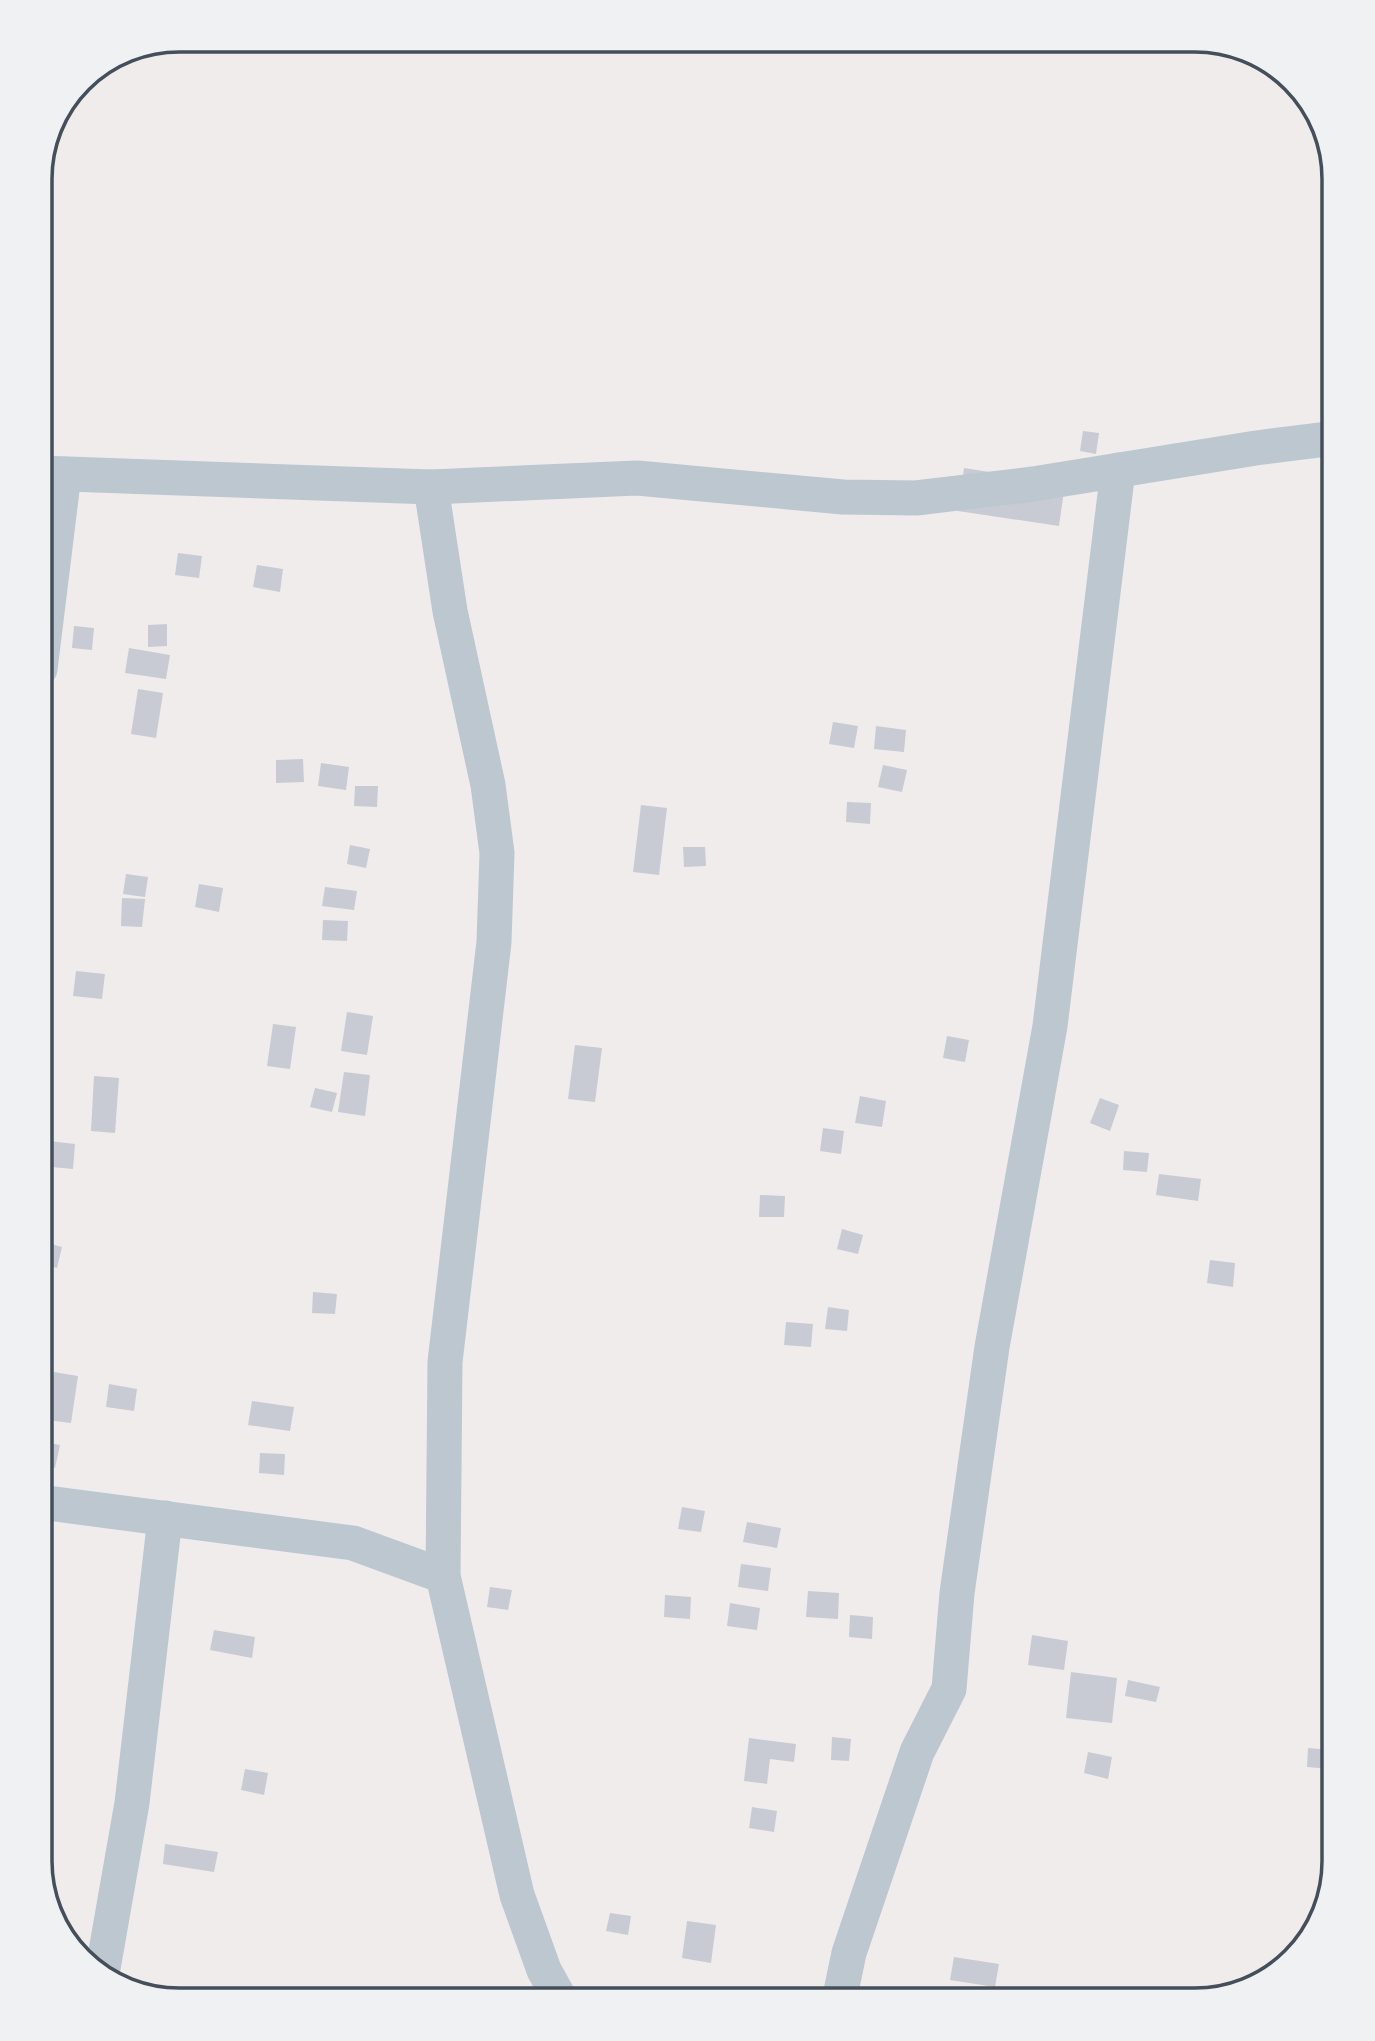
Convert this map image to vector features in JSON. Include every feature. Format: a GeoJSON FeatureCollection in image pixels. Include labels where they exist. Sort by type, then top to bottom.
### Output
{"type":"FeatureCollection","features":[{"type":"Feature","properties":{"kind":"street"},"geometry":{"type":"LineString","coordinates":[[53,473],[432,486],[637,478],[843,497],[916,498],[1322,440]]}},
{"type":"Feature","properties":{"kind":"street"},"geometry":{"type":"LineString","coordinates":[[842,1988],[849,1953],[914,1763],[949,1689],[957,1593],[992,1347],[1050,1026],[1118,470]]}},
{"type":"Feature","properties":{"kind":"street"},"geometry":{"type":"LineString","coordinates":[[432,486],[450,611],[488,785],[497,853],[494,942],[445,1362],[443,1576],[517,1895],[544,1970],[554,1988]]}},
{"type":"Feature","properties":{"kind":"street"},"geometry":{"type":"LineString","coordinates":[[52,1504],[353,1542],[443,1576]]}},
{"type":"Feature","properties":{"kind":"street"},"geometry":{"type":"LineString","coordinates":[[104,1963],[132,1803],[165,1518]]}},
{"type":"Feature","properties":{"kind":"building"},"geometry":{"type":"Polygon","coordinates":[[[1083,431],[1099,433],[1096,454],[1080,451],[1083,431]]]}},
{"type":"Feature","properties":{"kind":"building"},"geometry":{"type":"Polygon","coordinates":[[[964,468],[1065,484],[1059,526],[958,511],[964,468]]]}},
{"type":"Feature","properties":{"kind":"building"},"geometry":{"type":"Polygon","coordinates":[[[178,553],[202,556],[199,578],[175,575],[178,553]]]}},
{"type":"Feature","properties":{"kind":"building"},"geometry":{"type":"Polygon","coordinates":[[[257,565],[283,569],[280,592],[253,587],[257,565]]]}},
{"type":"Feature","properties":{"kind":"building"},"geometry":{"type":"Polygon","coordinates":[[[167,624],[167,646],[148,647],[148,625],[167,624]]]}},
{"type":"Feature","properties":{"kind":"building"},"geometry":{"type":"Polygon","coordinates":[[[74,626],[94,628],[92,650],[72,648],[74,626]]]}},
{"type":"Feature","properties":{"kind":"building"},"geometry":{"type":"Polygon","coordinates":[[[129,648],[170,655],[166,679],[125,673],[129,648]]]}},
{"type":"Feature","properties":{"kind":"building"},"geometry":{"type":"Polygon","coordinates":[[[138,689],[163,693],[156,738],[131,734],[138,689]]]}},
{"type":"Feature","properties":{"kind":"building"},"geometry":{"type":"Polygon","coordinates":[[[833,722],[858,726],[854,748],[829,744],[833,722]]]}},
{"type":"Feature","properties":{"kind":"building"},"geometry":{"type":"Polygon","coordinates":[[[876,726],[906,730],[904,752],[874,749],[876,726]]]}},
{"type":"Feature","properties":{"kind":"building"},"geometry":{"type":"Polygon","coordinates":[[[303,759],[304,782],[276,783],[276,760],[303,759]]]}},
{"type":"Feature","properties":{"kind":"building"},"geometry":{"type":"Polygon","coordinates":[[[321,763],[349,767],[346,790],[318,786],[321,763]]]}},
{"type":"Feature","properties":{"kind":"building"},"geometry":{"type":"Polygon","coordinates":[[[883,765],[907,770],[902,792],[878,787],[883,765]]]}},
{"type":"Feature","properties":{"kind":"building"},"geometry":{"type":"Polygon","coordinates":[[[355,786],[378,786],[377,807],[354,806],[355,786]]]}},
{"type":"Feature","properties":{"kind":"building"},"geometry":{"type":"Polygon","coordinates":[[[847,802],[871,803],[870,824],[846,822],[847,802]]]}},
{"type":"Feature","properties":{"kind":"building"},"geometry":{"type":"Polygon","coordinates":[[[641,805],[667,808],[659,875],[633,872],[641,805]]]}},
{"type":"Feature","properties":{"kind":"building"},"geometry":{"type":"Polygon","coordinates":[[[350,845],[370,849],[366,868],[347,864],[350,845]]]}},
{"type":"Feature","properties":{"kind":"building"},"geometry":{"type":"Polygon","coordinates":[[[683,847],[705,847],[706,866],[684,867],[683,847]]]}},
{"type":"Feature","properties":{"kind":"building"},"geometry":{"type":"Polygon","coordinates":[[[126,874],[148,877],[145,897],[123,894],[126,874]]]}},
{"type":"Feature","properties":{"kind":"building"},"geometry":{"type":"Polygon","coordinates":[[[199,884],[223,888],[219,912],[195,907],[199,884]]]}},
{"type":"Feature","properties":{"kind":"building"},"geometry":{"type":"Polygon","coordinates":[[[325,887],[357,891],[354,910],[322,906],[325,887]]]}},
{"type":"Feature","properties":{"kind":"building"},"geometry":{"type":"Polygon","coordinates":[[[122,898],[145,899],[142,927],[121,926],[122,898]]]}},
{"type":"Feature","properties":{"kind":"building"},"geometry":{"type":"Polygon","coordinates":[[[323,920],[348,921],[347,941],[322,940],[323,920]]]}},
{"type":"Feature","properties":{"kind":"building"},"geometry":{"type":"Polygon","coordinates":[[[76,971],[105,974],[102,999],[73,996],[76,971]]]}},
{"type":"Feature","properties":{"kind":"building"},"geometry":{"type":"Polygon","coordinates":[[[347,1012],[373,1016],[367,1055],[341,1051],[347,1012]]]}},
{"type":"Feature","properties":{"kind":"building"},"geometry":{"type":"Polygon","coordinates":[[[273,1024],[296,1027],[290,1069],[267,1066],[273,1024]]]}},
{"type":"Feature","properties":{"kind":"building"},"geometry":{"type":"Polygon","coordinates":[[[947,1036],[969,1040],[965,1062],[943,1058],[947,1036]]]}},
{"type":"Feature","properties":{"kind":"building"},"geometry":{"type":"Polygon","coordinates":[[[575,1045],[602,1048],[595,1102],[568,1099],[575,1045]]]}},
{"type":"Feature","properties":{"kind":"building"},"geometry":{"type":"Polygon","coordinates":[[[344,1072],[370,1075],[365,1116],[338,1112],[344,1072]]]}},
{"type":"Feature","properties":{"kind":"building"},"geometry":{"type":"Polygon","coordinates":[[[94,1076],[119,1078],[115,1133],[91,1131],[94,1076]]]}},
{"type":"Feature","properties":{"kind":"building"},"geometry":{"type":"Polygon","coordinates":[[[315,1088],[337,1093],[332,1112],[310,1107],[315,1088]]]}},
{"type":"Feature","properties":{"kind":"building"},"geometry":{"type":"Polygon","coordinates":[[[860,1096],[886,1101],[882,1127],[855,1123],[860,1096]]]}},
{"type":"Feature","properties":{"kind":"building"},"geometry":{"type":"Polygon","coordinates":[[[1100,1098],[1119,1105],[1110,1131],[1090,1123],[1100,1098]]]}},
{"type":"Feature","properties":{"kind":"building"},"geometry":{"type":"Polygon","coordinates":[[[823,1128],[844,1131],[841,1154],[820,1151],[823,1128]]]}},
{"type":"Feature","properties":{"kind":"building"},"geometry":{"type":"Polygon","coordinates":[[[52,1141],[75,1144],[73,1169],[52,1167],[52,1141]]]}},
{"type":"Feature","properties":{"kind":"building"},"geometry":{"type":"Polygon","coordinates":[[[1124,1151],[1149,1153],[1147,1172],[1123,1170],[1124,1151]]]}},
{"type":"Feature","properties":{"kind":"building"},"geometry":{"type":"Polygon","coordinates":[[[1159,1174],[1201,1179],[1198,1201],[1156,1195],[1159,1174]]]}},
{"type":"Feature","properties":{"kind":"building"},"geometry":{"type":"Polygon","coordinates":[[[760,1195],[785,1196],[784,1217],[759,1217],[760,1195]]]}},
{"type":"Feature","properties":{"kind":"building"},"geometry":{"type":"Polygon","coordinates":[[[842,1229],[863,1235],[858,1254],[837,1249],[842,1229]]]}},
{"type":"Feature","properties":{"kind":"building"},"geometry":{"type":"Polygon","coordinates":[[[52,1244],[62,1247],[57,1268],[52,1267],[52,1244]]]}},
{"type":"Feature","properties":{"kind":"building"},"geometry":{"type":"Polygon","coordinates":[[[1210,1260],[1235,1263],[1233,1287],[1207,1283],[1210,1260]]]}},
{"type":"Feature","properties":{"kind":"building"},"geometry":{"type":"Polygon","coordinates":[[[313,1292],[337,1294],[335,1314],[312,1313],[313,1292]]]}},
{"type":"Feature","properties":{"kind":"building"},"geometry":{"type":"Polygon","coordinates":[[[828,1307],[849,1310],[847,1331],[825,1329],[828,1307]]]}},
{"type":"Feature","properties":{"kind":"building"},"geometry":{"type":"Polygon","coordinates":[[[786,1322],[813,1324],[811,1347],[784,1345],[786,1322]]]}},
{"type":"Feature","properties":{"kind":"building"},"geometry":{"type":"Polygon","coordinates":[[[54,1372],[78,1376],[71,1423],[52,1421],[54,1372]]]}},
{"type":"Feature","properties":{"kind":"building"},"geometry":{"type":"Polygon","coordinates":[[[109,1384],[137,1389],[134,1411],[106,1407],[109,1384]]]}},
{"type":"Feature","properties":{"kind":"building"},"geometry":{"type":"Polygon","coordinates":[[[252,1401],[294,1407],[290,1431],[248,1425],[252,1401]]]}},
{"type":"Feature","properties":{"kind":"building"},"geometry":{"type":"Polygon","coordinates":[[[52,1443],[60,1445],[55,1468],[52,1467],[52,1443]]]}},
{"type":"Feature","properties":{"kind":"building"},"geometry":{"type":"Polygon","coordinates":[[[260,1453],[285,1454],[284,1475],[259,1473],[260,1453]]]}},
{"type":"Feature","properties":{"kind":"building"},"geometry":{"type":"Polygon","coordinates":[[[682,1507],[705,1511],[701,1532],[678,1529],[682,1507]]]}},
{"type":"Feature","properties":{"kind":"building"},"geometry":{"type":"Polygon","coordinates":[[[747,1522],[781,1528],[777,1548],[743,1542],[747,1522]]]}},
{"type":"Feature","properties":{"kind":"building"},"geometry":{"type":"Polygon","coordinates":[[[741,1564],[771,1568],[768,1591],[738,1587],[741,1564]]]}},
{"type":"Feature","properties":{"kind":"building"},"geometry":{"type":"Polygon","coordinates":[[[490,1587],[512,1590],[508,1610],[487,1607],[490,1587]]]}},
{"type":"Feature","properties":{"kind":"building"},"geometry":{"type":"Polygon","coordinates":[[[808,1591],[839,1593],[838,1619],[806,1617],[808,1591]]]}},
{"type":"Feature","properties":{"kind":"building"},"geometry":{"type":"Polygon","coordinates":[[[665,1595],[691,1597],[690,1619],[664,1617],[665,1595]]]}},
{"type":"Feature","properties":{"kind":"building"},"geometry":{"type":"Polygon","coordinates":[[[730,1603],[760,1608],[757,1630],[727,1626],[730,1603]]]}},
{"type":"Feature","properties":{"kind":"building"},"geometry":{"type":"Polygon","coordinates":[[[850,1615],[873,1617],[872,1639],[849,1637],[850,1615]]]}},
{"type":"Feature","properties":{"kind":"building"},"geometry":{"type":"Polygon","coordinates":[[[214,1630],[255,1637],[252,1658],[210,1650],[214,1630]]]}},
{"type":"Feature","properties":{"kind":"building"},"geometry":{"type":"Polygon","coordinates":[[[1032,1635],[1068,1641],[1064,1670],[1028,1665],[1032,1635]]]}},
{"type":"Feature","properties":{"kind":"building"},"geometry":{"type":"Polygon","coordinates":[[[1071,1672],[1117,1678],[1112,1723],[1066,1718],[1071,1672]]]}},
{"type":"Feature","properties":{"kind":"building"},"geometry":{"type":"Polygon","coordinates":[[[1128,1680],[1160,1687],[1156,1702],[1125,1696],[1128,1680]]]}},
{"type":"Feature","properties":{"kind":"building"},"geometry":{"type":"Polygon","coordinates":[[[832,1737],[851,1739],[849,1761],[831,1760],[832,1737]]]}},
{"type":"Feature","properties":{"kind":"building"},"geometry":{"type":"Polygon","coordinates":[[[749,1738],[796,1744],[794,1762],[770,1759],[767,1784],[744,1781],[749,1738]]]}},
{"type":"Feature","properties":{"kind":"building"},"geometry":{"type":"Polygon","coordinates":[[[1308,1748],[1322,1749],[1322,1768],[1307,1767],[1308,1748]]]}},
{"type":"Feature","properties":{"kind":"building"},"geometry":{"type":"Polygon","coordinates":[[[1088,1752],[1112,1757],[1108,1779],[1084,1773],[1088,1752]]]}},
{"type":"Feature","properties":{"kind":"building"},"geometry":{"type":"Polygon","coordinates":[[[245,1769],[268,1773],[264,1795],[241,1790],[245,1769]]]}},
{"type":"Feature","properties":{"kind":"building"},"geometry":{"type":"Polygon","coordinates":[[[752,1807],[777,1811],[774,1832],[749,1828],[752,1807]]]}},
{"type":"Feature","properties":{"kind":"building"},"geometry":{"type":"Polygon","coordinates":[[[165,1844],[218,1852],[214,1872],[163,1864],[165,1844]]]}},
{"type":"Feature","properties":{"kind":"building"},"geometry":{"type":"Polygon","coordinates":[[[610,1913],[631,1916],[628,1935],[606,1931],[610,1913]]]}},
{"type":"Feature","properties":{"kind":"building"},"geometry":{"type":"Polygon","coordinates":[[[687,1921],[716,1925],[711,1963],[682,1958],[687,1921]]]}},
{"type":"Feature","properties":{"kind":"building"},"geometry":{"type":"Polygon","coordinates":[[[954,1957],[999,1964],[995,1987],[950,1980],[954,1957]]]}}]}
